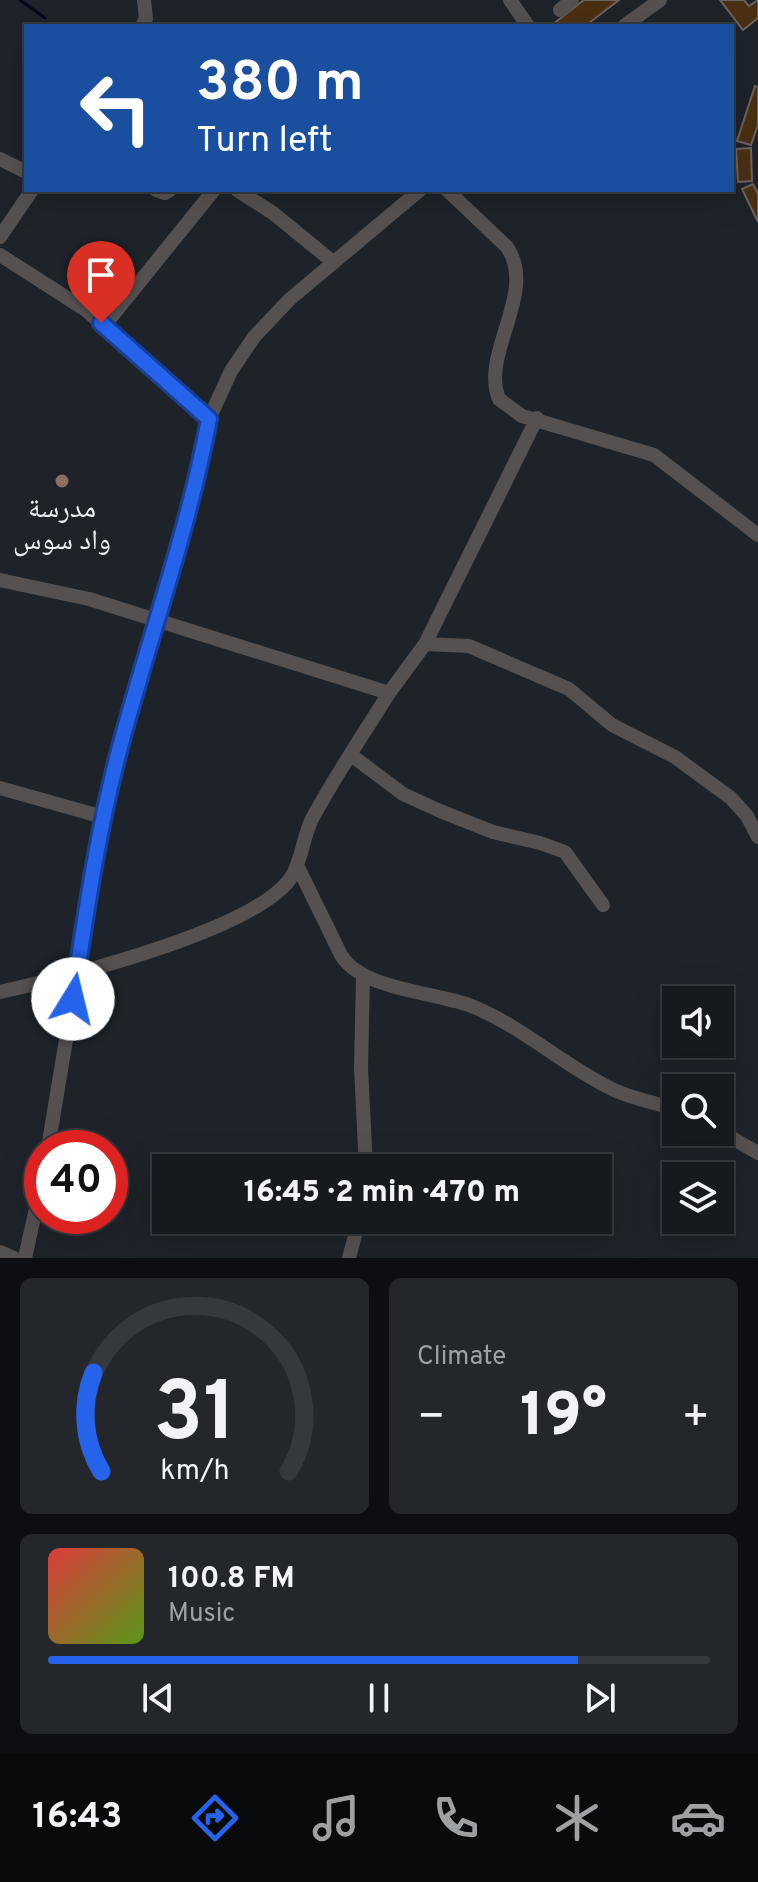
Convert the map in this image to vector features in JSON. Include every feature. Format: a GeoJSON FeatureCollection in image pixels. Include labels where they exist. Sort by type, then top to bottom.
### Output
{"type":"FeatureCollection","features":[{"type":"Feature","properties":{"kind":"street"},"geometry":{"type":"LineString","coordinates":[[143,24],[146,18],[144,0]]}},
{"type":"Feature","properties":{"kind":"street"},"geometry":{"type":"LineString","coordinates":[[510,0],[527,24]]}},
{"type":"Feature","properties":{"kind":"street"},"geometry":{"type":"LineString","coordinates":[[560,10],[572,0]]}},
{"type":"Feature","properties":{"kind":"street"},"geometry":{"type":"LineString","coordinates":[[627,24],[660,0]]}},
{"type":"Feature","properties":{"kind":"street"},"geometry":{"type":"LineString","coordinates":[[0,159],[24,171]]}},
{"type":"Feature","properties":{"kind":"street"},"geometry":{"type":"LineString","coordinates":[[0,237],[31,192]]}},
{"type":"Feature","properties":{"kind":"street"},"geometry":{"type":"LineString","coordinates":[[104,326],[212,192]]}},
{"type":"Feature","properties":{"kind":"street"},"geometry":{"type":"LineString","coordinates":[[240,192],[273,213],[333,262]]}},
{"type":"Feature","properties":{"kind":"street"},"geometry":{"type":"LineString","coordinates":[[51,1130],[103,817],[122,739],[180,544],[209,419],[231,371],[254,337],[290,299],[418,192]]}},
{"type":"Feature","properties":{"kind":"street"},"geometry":{"type":"LineString","coordinates":[[449,192],[514,257],[513,304],[496,367],[495,390],[499,399],[515,412],[654,455],[758,535]]}},
{"type":"Feature","properties":{"kind":"street"},"geometry":{"type":"LineString","coordinates":[[0,255],[70,299],[209,419]]}},
{"type":"Feature","properties":{"kind":"street"},"geometry":{"type":"LineString","coordinates":[[0,992],[77,974],[200,933],[244,914],[291,878],[310,822],[389,693],[425,644],[537,418]]}},
{"type":"Feature","properties":{"kind":"street"},"geometry":{"type":"LineString","coordinates":[[0,580],[89,599],[157,618],[229,645],[389,693]]}},
{"type":"Feature","properties":{"kind":"street"},"geometry":{"type":"LineString","coordinates":[[425,644],[469,646],[569,689],[612,725],[675,757],[731,798],[747,816],[758,837]]}},
{"type":"Feature","properties":{"kind":"street"},"geometry":{"type":"LineString","coordinates":[[351,755],[413,798],[493,832],[565,852],[603,905]]}},
{"type":"Feature","properties":{"kind":"street"},"geometry":{"type":"LineString","coordinates":[[0,788],[103,817]]}},
{"type":"Feature","properties":{"kind":"street"},"geometry":{"type":"LineString","coordinates":[[297,865],[347,965],[363,976],[472,1007],[521,1032],[611,1089],[662,1105]]}},
{"type":"Feature","properties":{"kind":"street"},"geometry":{"type":"LineString","coordinates":[[363,976],[361,1068],[365,1154]]}},
{"type":"Feature","properties":{"kind":"street"},"geometry":{"type":"LineString","coordinates":[[734,1139],[758,1153]]}},
{"type":"Feature","properties":{"kind":"street"},"geometry":{"type":"LineString","coordinates":[[25,1258],[30,1234]]}},
{"type":"Feature","properties":{"kind":"street"},"geometry":{"type":"LineString","coordinates":[[349,1258],[355,1234]]}},
{"type":"Feature","properties":{"kind":"street"},"geometry":{"type":"LineString","coordinates":[[0,1252],[14,1258]]}},
{"type":"Feature","properties":{"kind":"building"},"geometry":{"type":"Polygon","coordinates":[[[584,0],[619,0],[588,24],[553,24],[584,0]]]}},
{"type":"Feature","properties":{"kind":"building"},"geometry":{"type":"Polygon","coordinates":[[[720,0],[744,0],[749,6],[758,0],[758,18],[743,30],[720,0]]]}},
{"type":"Feature","properties":{"kind":"building"},"geometry":{"type":"Polygon","coordinates":[[[755,86],[758,87],[758,125],[751,145],[737,141],[755,86]]]}},
{"type":"Feature","properties":{"kind":"building"},"geometry":{"type":"Polygon","coordinates":[[[751,148],[752,181],[738,182],[736,149],[751,148]]]}},
{"type":"Feature","properties":{"kind":"building"},"geometry":{"type":"Polygon","coordinates":[[[753,184],[758,194],[758,222],[742,189],[753,184]]]}},
{"type":"Feature","properties":{"kind":"waterway"},"geometry":{"type":"LineString","coordinates":[[20,0],[45,18]]}},
{"type":"Feature","properties":{"kind":"place","name":"مدرسة واد سوس"},"geometry":{"type":"Point","coordinates":[62,481]}},
{"type":"Feature","properties":{"kind":"route"},"geometry":{"type":"LineString","coordinates":[[73,999],[103,817],[122,739],[180,544],[209,419],[101,323]]}}]}
